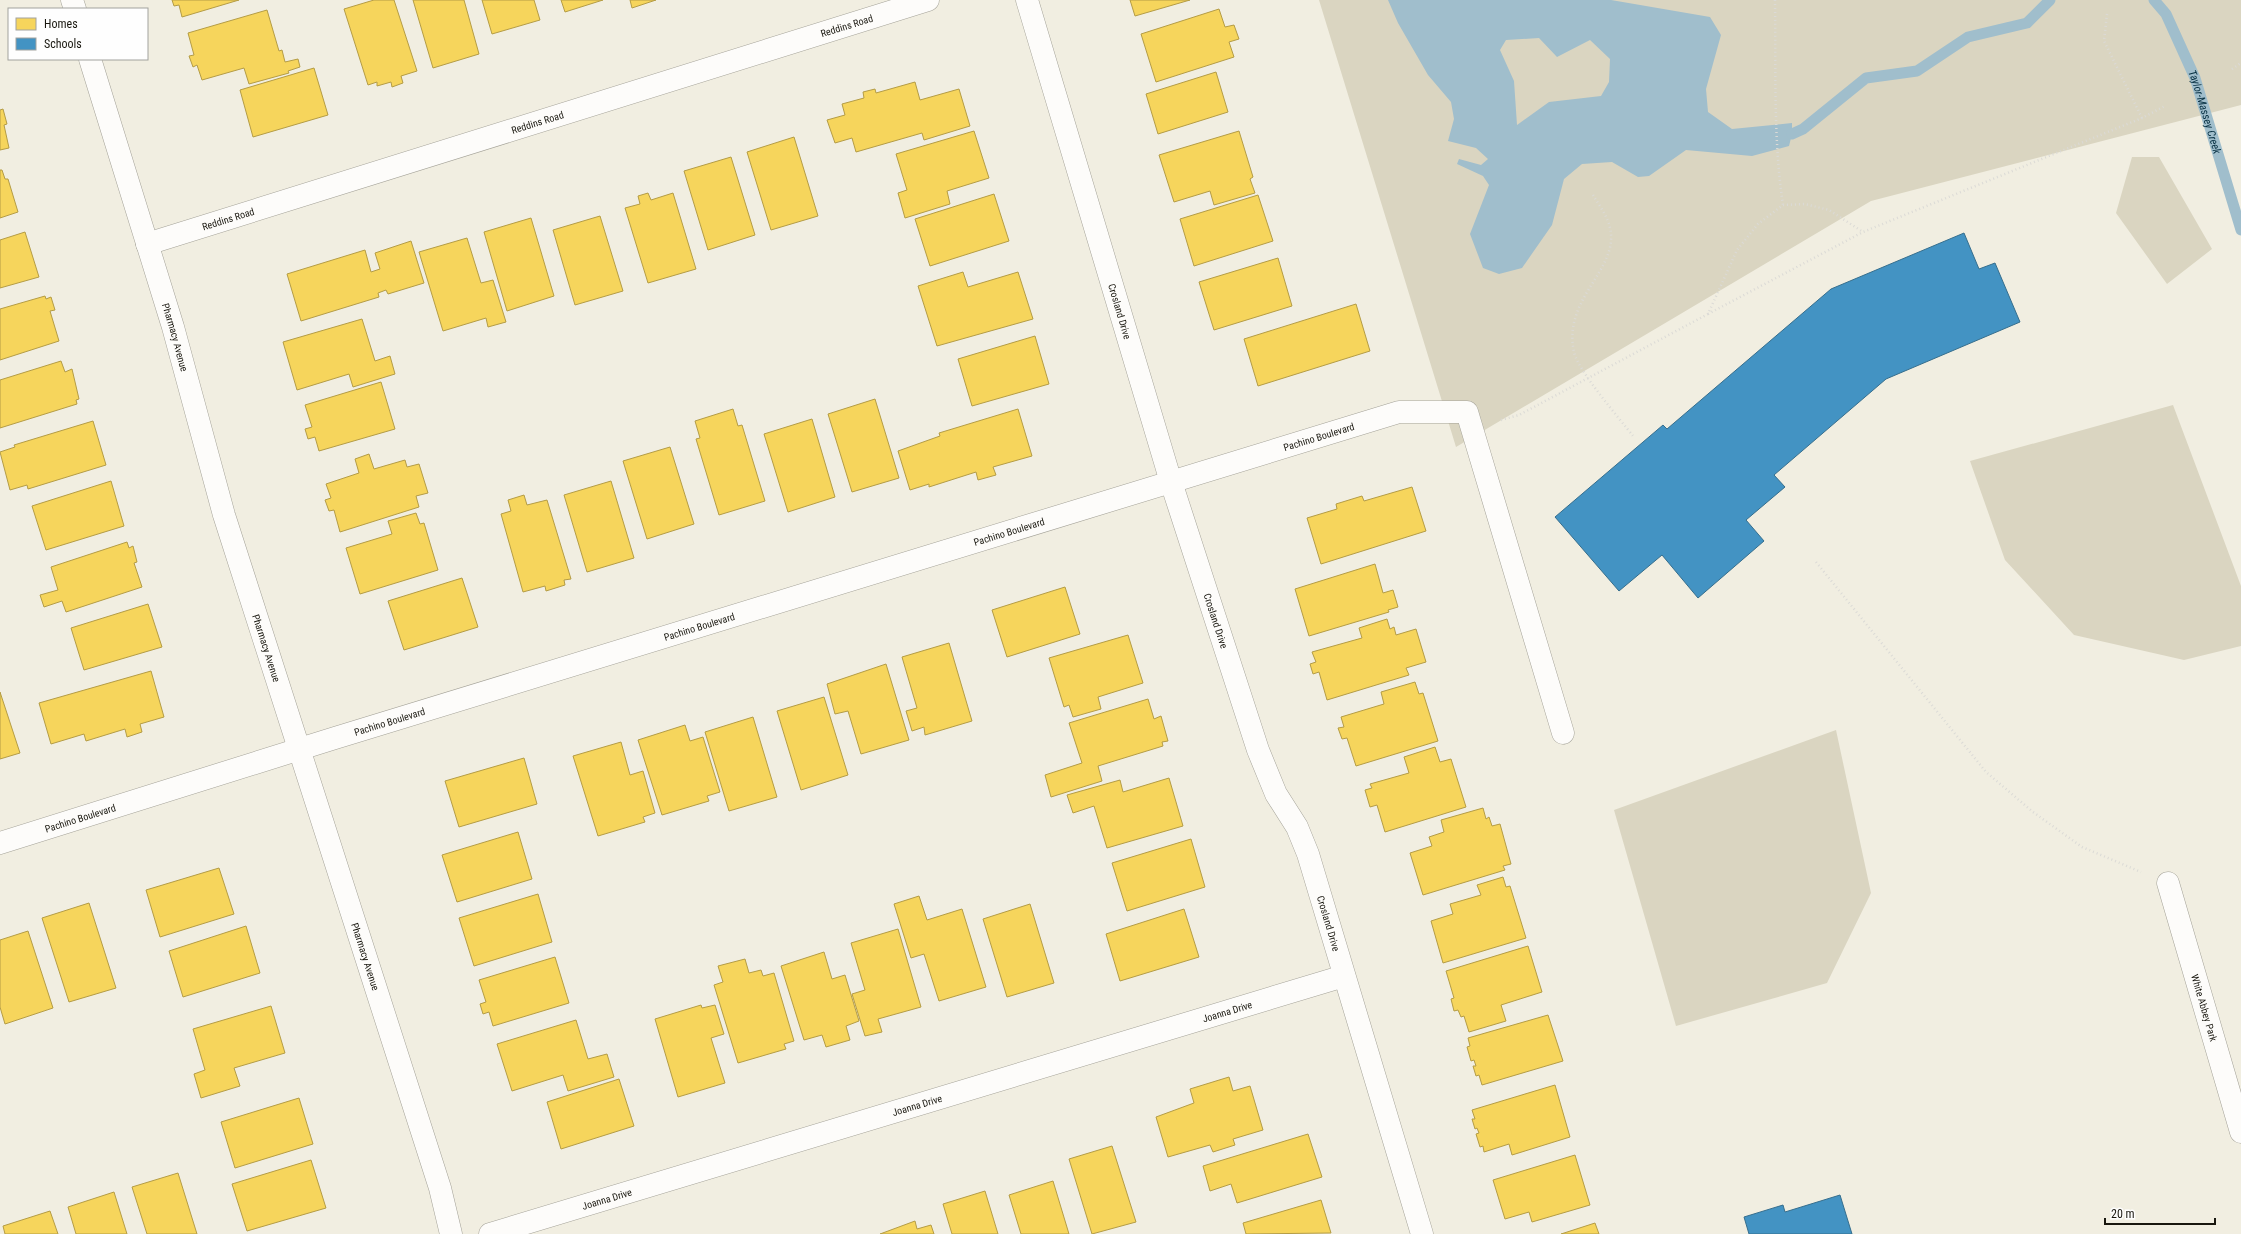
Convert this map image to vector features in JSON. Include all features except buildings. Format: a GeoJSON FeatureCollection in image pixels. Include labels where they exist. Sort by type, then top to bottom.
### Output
{"type":"FeatureCollection","features":[{"type":"Feature","properties":{"kind":"street","name":"Reddins Road"},"geometry":{"type":"LineString","coordinates":[[147,244],[928,0]]}},
{"type":"Feature","properties":{"kind":"street","name":"Crosland Drive"},"geometry":{"type":"LineString","coordinates":[[1027,0],[1171,482],[1258,750],[1276,794],[1297,827],[1308,854],[1422,1234]]}},
{"type":"Feature","properties":{"kind":"street","name":"Pharmacy Avenue"},"geometry":{"type":"LineString","coordinates":[[90,60],[173,327],[224,515],[301,750],[311,789],[440,1188],[452,1234]]}},
{"type":"Feature","properties":{"kind":"street","name":"Pachino Boulevard"},"geometry":{"type":"LineString","coordinates":[[0,843],[342,736],[1399,412],[1467,412],[1472,427]]}},
{"type":"Feature","properties":{"kind":"street"},"geometry":{"type":"LineString","coordinates":[[1472,427],[1563,733]]}},
{"type":"Feature","properties":{"kind":"street","name":"White Abbey Park"},"geometry":{"type":"LineString","coordinates":[[2168,883],[2241,1132]]}},
{"type":"Feature","properties":{"kind":"street","name":"Joanna Drive"},"geometry":{"type":"LineString","coordinates":[[490,1234],[1344,976]]}},
{"type":"Feature","properties":{"kind":"path"},"geometry":{"type":"LineString","coordinates":[[1775,0],[1776,102],[1780,184],[1783,205]]}},
{"type":"Feature","properties":{"kind":"path"},"geometry":{"type":"LineString","coordinates":[[2107,14],[2104,41],[2142,118]]}},
{"type":"Feature","properties":{"kind":"path"},"geometry":{"type":"LineString","coordinates":[[2232,69],[2241,63]]}},
{"type":"Feature","properties":{"kind":"path"},"geometry":{"type":"LineString","coordinates":[[1472,427],[1519,416],[1589,380],[1708,314],[1863,232],[2142,118],[2165,106]]}},
{"type":"Feature","properties":{"kind":"path"},"geometry":{"type":"LineString","coordinates":[[1594,195],[1610,227],[1610,253],[1580,302],[1573,325],[1574,353],[1589,380],[1633,436]]}},
{"type":"Feature","properties":{"kind":"path"},"geometry":{"type":"LineString","coordinates":[[1708,314],[1737,250],[1758,224],[1783,205],[1805,204],[1829,210],[1863,232]]}},
{"type":"Feature","properties":{"kind":"path"},"geometry":{"type":"LineString","coordinates":[[1816,562],[1986,772],[2033,812],[2082,846],[2168,883]]}},
{"type":"Feature","properties":{"kind":"shaded area"},"geometry":{"type":"Polygon","coordinates":[[[1319,0],[2241,0],[2241,105],[1871,201],[1456,447],[1319,0]]]}},
{"type":"Feature","properties":{"kind":"shaded area"},"geometry":{"type":"Polygon","coordinates":[[[2132,157],[2159,157],[2212,249],[2167,284],[2116,213],[2132,157]]]}},
{"type":"Feature","properties":{"kind":"shaded area"},"geometry":{"type":"Polygon","coordinates":[[[2173,405],[2241,586],[2241,646],[2184,660],[2074,635],[2005,560],[1970,461],[2173,405]]]}},
{"type":"Feature","properties":{"kind":"shaded area"},"geometry":{"type":"Polygon","coordinates":[[[1836,730],[1871,893],[1827,983],[1676,1026],[1614,810],[1836,730]]]}},
{"type":"Feature","properties":{"kind":"water"},"geometry":{"type":"Polygon","coordinates":[[[1388,0],[1611,0],[1710,17],[1721,35],[1706,89],[1708,112],[1732,129],[1792,123],[1792,134],[1789,146],[1752,156],[1686,150],[1649,176],[1638,177],[1612,162],[1582,164],[1564,179],[1552,225],[1522,268],[1499,274],[1483,268],[1470,234],[1489,185],[1483,176],[1457,164],[1459,159],[1481,165],[1488,159],[1476,148],[1448,141],[1454,119],[1451,102],[1428,75],[1398,23],[1388,0]],[[1539,38],[1506,40],[1500,50],[1514,81],[1517,125],[1549,102],[1601,96],[1609,82],[1610,59],[1590,40],[1557,57],[1539,38]]]}},
{"type":"Feature","properties":{"kind":"waterway"},"geometry":{"type":"LineString","coordinates":[[1792,134],[1803,129],[1866,78],[1917,71],[1968,37],[2027,23],[2050,0]]}},
{"type":"Feature","properties":{"kind":"waterway","name":"Taylor-Massey Creek"},"geometry":{"type":"LineString","coordinates":[[2154,0],[2166,14],[2195,78],[2241,230]]}}]}
